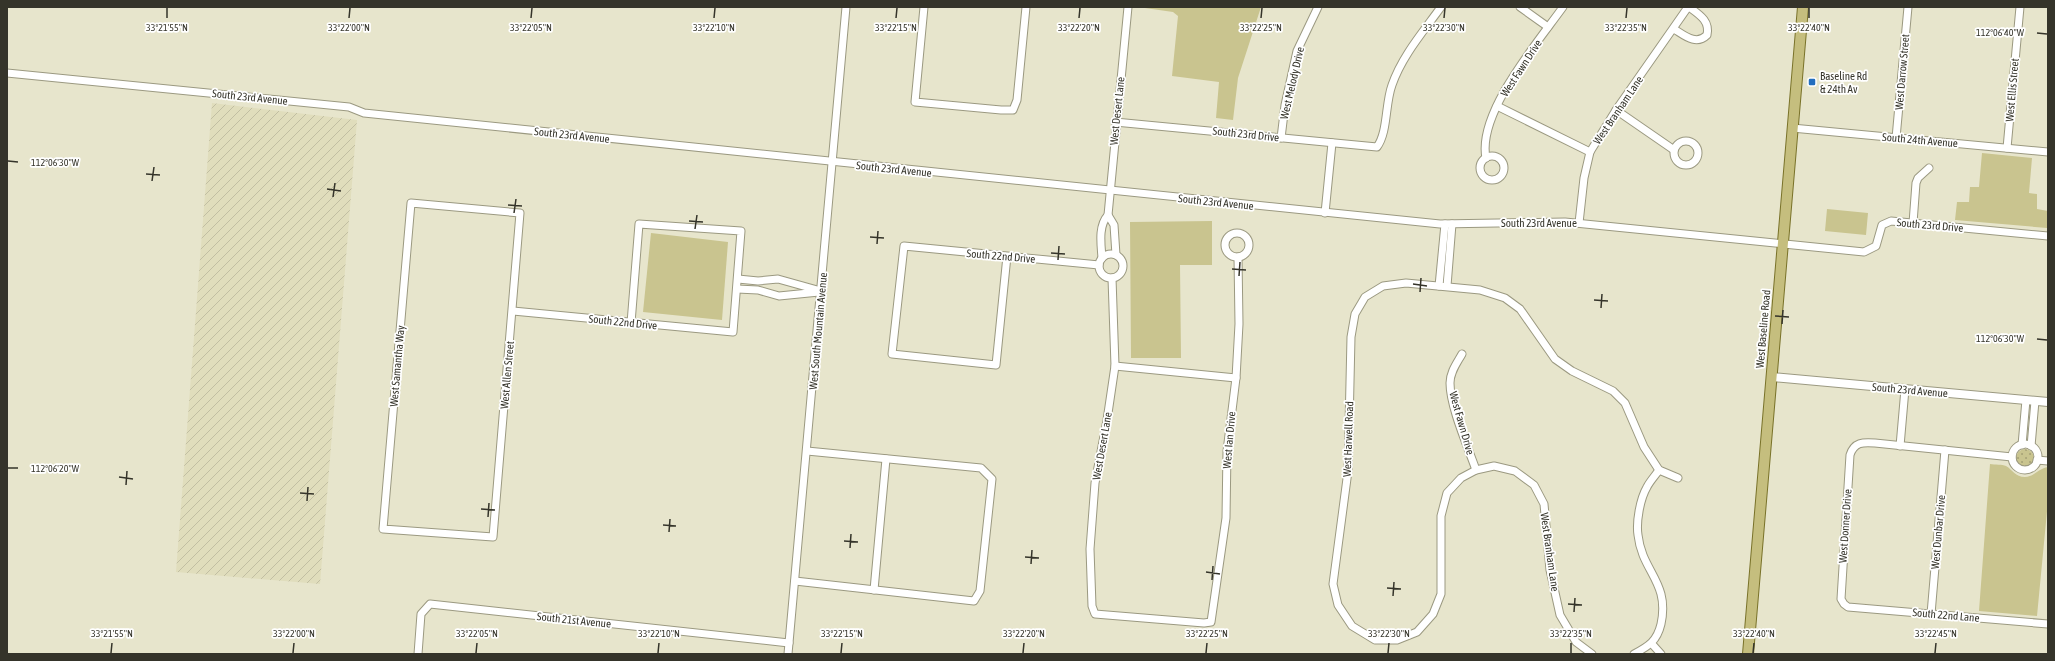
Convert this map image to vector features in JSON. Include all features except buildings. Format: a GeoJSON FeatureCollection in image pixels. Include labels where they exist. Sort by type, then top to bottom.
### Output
{"type":"FeatureCollection","features":[{"type":"Feature","properties":{"kind":"main road","name":"West Baseline Road"},"geometry":{"type":"LineString","coordinates":[[1748,654],[1803,7]]}},
{"type":"Feature","properties":{"kind":"street","name":"West South Mountain Avenue"},"geometry":{"type":"LineString","coordinates":[[788,654],[846,7]]}},
{"type":"Feature","properties":{"kind":"street"},"geometry":{"type":"LineString","coordinates":[[924,7],[915,102],[1013,110],[1017,100],[1026,7]]}},
{"type":"Feature","properties":{"kind":"street","name":"West Desert Lane"},"geometry":{"type":"LineString","coordinates":[[1100,261],[1103,221],[1108,215],[1115,122],[1128,7]]}},
{"type":"Feature","properties":{"kind":"street","name":"West Melody Drive"},"geometry":{"type":"LineString","coordinates":[[1281,138],[1284,105],[1297,51],[1318,7]]}},
{"type":"Feature","properties":{"kind":"street","name":"South 23rd Drive"},"geometry":{"type":"LineString","coordinates":[[1115,122],[1377,147],[1383,139],[1384,119],[1392,86],[1405,57],[1441,7]]}},
{"type":"Feature","properties":{"kind":"street"},"geometry":{"type":"LineString","coordinates":[[1520,7],[1548,27]]}},
{"type":"Feature","properties":{"kind":"street","name":"West Fawn Drive"},"geometry":{"type":"LineString","coordinates":[[1486,158],[1486,141],[1497,106],[1508,84],[1563,7]]}},
{"type":"Feature","properties":{"kind":"street","name":"West Branham Lane"},"geometry":{"type":"LineString","coordinates":[[1579,223],[1584,178],[1590,152],[1616,110],[1689,7],[1706,21],[1708,26],[1707,35],[1699,41],[1694,40],[1674,29]]}},
{"type":"Feature","properties":{"kind":"street","name":"West Darrow Street"},"geometry":{"type":"LineString","coordinates":[[1896,138],[1908,7]]}},
{"type":"Feature","properties":{"kind":"street","name":"West Ellis Street"},"geometry":{"type":"LineString","coordinates":[[2007,148],[2020,7]]}},
{"type":"Feature","properties":{"kind":"street","name":"South 23rd Avenue"},"geometry":{"type":"LineString","coordinates":[[7,73],[349,107],[364,113],[1325,213],[1448,224],[1522,222],[1579,223],[1783,244]]}},
{"type":"Feature","properties":{"kind":"street"},"geometry":{"type":"LineString","coordinates":[[1497,106],[1590,152]]}},
{"type":"Feature","properties":{"kind":"street"},"geometry":{"type":"LineString","coordinates":[[1616,110],[1674,150]]}},
{"type":"Feature","properties":{"kind":"street","name":"South 24th Avenue"},"geometry":{"type":"LineString","coordinates":[[1792,128],[2048,152]]}},
{"type":"Feature","properties":{"kind":"street"},"geometry":{"type":"LineString","coordinates":[[1325,213],[1332,143]]}},
{"type":"Feature","properties":{"kind":"street"},"geometry":{"type":"LineString","coordinates":[[1913,223],[1916,182],[1918,178],[1929,168]]}},
{"type":"Feature","properties":{"kind":"street","name":"West Allen Street"},"geometry":{"type":"LineString","coordinates":[[411,203],[520,213],[494,537]]}},
{"type":"Feature","properties":{"kind":"street","name":"West Samantha Way"},"geometry":{"type":"LineString","coordinates":[[411,203],[384,529],[494,537]]}},
{"type":"Feature","properties":{"kind":"street","name":"West Desert Lane"},"geometry":{"type":"LineString","coordinates":[[1108,215],[1112,220],[1116,237],[1116,256]]}},
{"type":"Feature","properties":{"kind":"street","name":"South 23rd Drive"},"geometry":{"type":"LineString","coordinates":[[1783,244],[1867,252],[1876,246],[1883,224],[1891,221],[2048,236]]}},
{"type":"Feature","properties":{"kind":"street"},"geometry":{"type":"LineString","coordinates":[[631,323],[640,224],[741,231],[738,289],[758,290],[779,296],[821,292]]}},
{"type":"Feature","properties":{"kind":"street"},"geometry":{"type":"LineString","coordinates":[[1448,224],[1442,256],[1439,286],[1480,290],[1505,298],[1520,309],[1555,359],[1572,371],[1613,391],[1625,404],[1644,447],[1659,470],[1678,478]]}},
{"type":"Feature","properties":{"kind":"street"},"geometry":{"type":"LineString","coordinates":[[1447,286],[1450,257],[1448,224]]}},
{"type":"Feature","properties":{"kind":"street"},"geometry":{"type":"LineString","coordinates":[[1102,236],[1116,237]]}},
{"type":"Feature","properties":{"kind":"street","name":"South 22nd Drive"},"geometry":{"type":"LineString","coordinates":[[1007,256],[996,365],[892,354],[904,246],[1007,256],[1100,261]]}},
{"type":"Feature","properties":{"kind":"street"},"geometry":{"type":"LineString","coordinates":[[1109,254],[1116,256],[1122,261],[1123,268],[1120,275],[1112,278],[1102,275],[1100,261],[1109,254]]}},
{"type":"Feature","properties":{"kind":"street"},"geometry":{"type":"LineString","coordinates":[[1442,256],[1450,257]]}},
{"type":"Feature","properties":{"kind":"street","name":"West Ian Drive"},"geometry":{"type":"LineString","coordinates":[[1211,622],[1226,518],[1226,451],[1236,378],[1239,324],[1238,257]]}},
{"type":"Feature","properties":{"kind":"street","name":"West Desert Lane"},"geometry":{"type":"LineString","coordinates":[[1112,278],[1115,366],[1095,483],[1091,535],[1092,606],[1095,614],[1204,623],[1211,622]]}},
{"type":"Feature","properties":{"kind":"street"},"geometry":{"type":"LineString","coordinates":[[738,279],[758,281],[778,279],[821,292]]}},
{"type":"Feature","properties":{"kind":"street","name":"West Harwell Road"},"geometry":{"type":"LineString","coordinates":[[1439,286],[1406,283],[1383,286],[1365,297],[1355,314],[1351,337],[1348,471],[1333,584],[1338,605],[1352,626],[1375,640],[1397,640],[1417,632],[1433,614],[1441,594],[1441,516],[1447,493],[1461,478],[1476,470]]}},
{"type":"Feature","properties":{"kind":"street","name":"South 22nd Drive"},"geometry":{"type":"LineString","coordinates":[[513,311],[733,332],[738,289]]}},
{"type":"Feature","properties":{"kind":"street","name":"West Fawn Drive"},"geometry":{"type":"LineString","coordinates":[[1462,354],[1453,370],[1450,383],[1454,404],[1476,470]]}},
{"type":"Feature","properties":{"kind":"street"},"geometry":{"type":"LineString","coordinates":[[1115,366],[1236,378]]}},
{"type":"Feature","properties":{"kind":"street","name":"South 23rd Avenue"},"geometry":{"type":"LineString","coordinates":[[1772,377],[2048,402]]}},
{"type":"Feature","properties":{"kind":"street"},"geometry":{"type":"LineString","coordinates":[[1905,389],[1900,446],[2012,457]]}},
{"type":"Feature","properties":{"kind":"street"},"geometry":{"type":"LineString","coordinates":[[2022,445],[2026,400]]}},
{"type":"Feature","properties":{"kind":"street"},"geometry":{"type":"LineString","coordinates":[[2031,446],[2035,401]]}},
{"type":"Feature","properties":{"kind":"street"},"geometry":{"type":"LineString","coordinates":[[2023,429],[2033,429]]}},
{"type":"Feature","properties":{"kind":"street","name":"West Donner Drive"},"geometry":{"type":"LineString","coordinates":[[1844,604],[1841,599],[1850,455],[1856,444],[1863,442],[1900,446]]}},
{"type":"Feature","properties":{"kind":"street"},"geometry":{"type":"LineString","coordinates":[[2022,445],[2031,446],[2036,452],[2037,460],[2034,467],[2026,470],[2015,465],[2012,457],[2015,450],[2022,445]]}},
{"type":"Feature","properties":{"kind":"street","name":"West Dunbar Drive"},"geometry":{"type":"LineString","coordinates":[[1932,614],[1946,450]]}},
{"type":"Feature","properties":{"kind":"street"},"geometry":{"type":"LineString","coordinates":[[795,581],[974,601],[980,591],[992,479],[981,468],[807,451]]}},
{"type":"Feature","properties":{"kind":"street"},"geometry":{"type":"LineString","coordinates":[[874,590],[886,459]]}},
{"type":"Feature","properties":{"kind":"street"},"geometry":{"type":"LineString","coordinates":[[2037,460],[2048,460]]}},
{"type":"Feature","properties":{"kind":"street","name":"West Branham Lane"},"geometry":{"type":"LineString","coordinates":[[1476,470],[1494,466],[1515,471],[1534,485],[1544,504],[1550,570],[1560,615],[1576,642],[1592,654]]}},
{"type":"Feature","properties":{"kind":"street"},"geometry":{"type":"LineString","coordinates":[[1634,654],[1652,644],[1659,630],[1664,609],[1660,587],[1643,555],[1638,533],[1640,508],[1646,488],[1659,470]]}},
{"type":"Feature","properties":{"kind":"street","name":"South 21st Avenue"},"geometry":{"type":"LineString","coordinates":[[418,654],[421,614],[430,604],[789,642]]}},
{"type":"Feature","properties":{"kind":"street","name":"South 22nd Lane"},"geometry":{"type":"LineString","coordinates":[[1844,604],[1848,607],[2048,624]]}},
{"type":"Feature","properties":{"kind":"street"},"geometry":{"type":"LineString","coordinates":[[1652,644],[1661,654]]}},
{"type":"Feature","properties":{"kind":"shaded area"},"geometry":{"type":"Polygon","coordinates":[[[1138,7],[1261,7],[1238,78],[1233,120],[1216,118],[1219,82],[1172,76],[1178,16],[1173,12],[1138,7]]]}},
{"type":"Feature","properties":{"kind":"shaded area"},"geometry":{"type":"Polygon","coordinates":[[[212,103],[357,120],[320,584],[176,572],[212,103]]]}},
{"type":"Feature","properties":{"kind":"shaded area"},"geometry":{"type":"Polygon","coordinates":[[[1982,153],[2032,158],[2029,193],[2037,194],[2037,209],[2048,211],[2047,228],[1955,220],[1957,202],[1969,202],[1970,187],[1979,187],[1982,153]]]}},
{"type":"Feature","properties":{"kind":"shaded area"},"geometry":{"type":"Polygon","coordinates":[[[1827,209],[1868,213],[1866,235],[1825,231],[1827,209]]]}},
{"type":"Feature","properties":{"kind":"shaded area"},"geometry":{"type":"Polygon","coordinates":[[[1212,221],[1212,265],[1180,265],[1181,358],[1131,358],[1130,222],[1212,221]]]}},
{"type":"Feature","properties":{"kind":"shaded area"},"geometry":{"type":"Polygon","coordinates":[[[651,233],[728,242],[722,320],[643,312],[651,233]]]}},
{"type":"Feature","properties":{"kind":"shaded area"},"geometry":{"type":"Polygon","coordinates":[[[2025,449],[2031,452],[2034,458],[2031,464],[2025,467],[2019,464],[2016,458],[2019,452],[2025,449]]]}},
{"type":"Feature","properties":{"kind":"shaded area"},"geometry":{"type":"Polygon","coordinates":[[[1990,464],[2004,465],[2016,475],[2022,477],[2031,476],[2048,467],[2048,501],[2037,616],[1979,611],[1990,464]]]}},
{"type":"Feature","properties":{"kind":"place","name":"Baseline Rd & 24th Av"},"geometry":{"type":"Point","coordinates":[1812,82]}}]}
